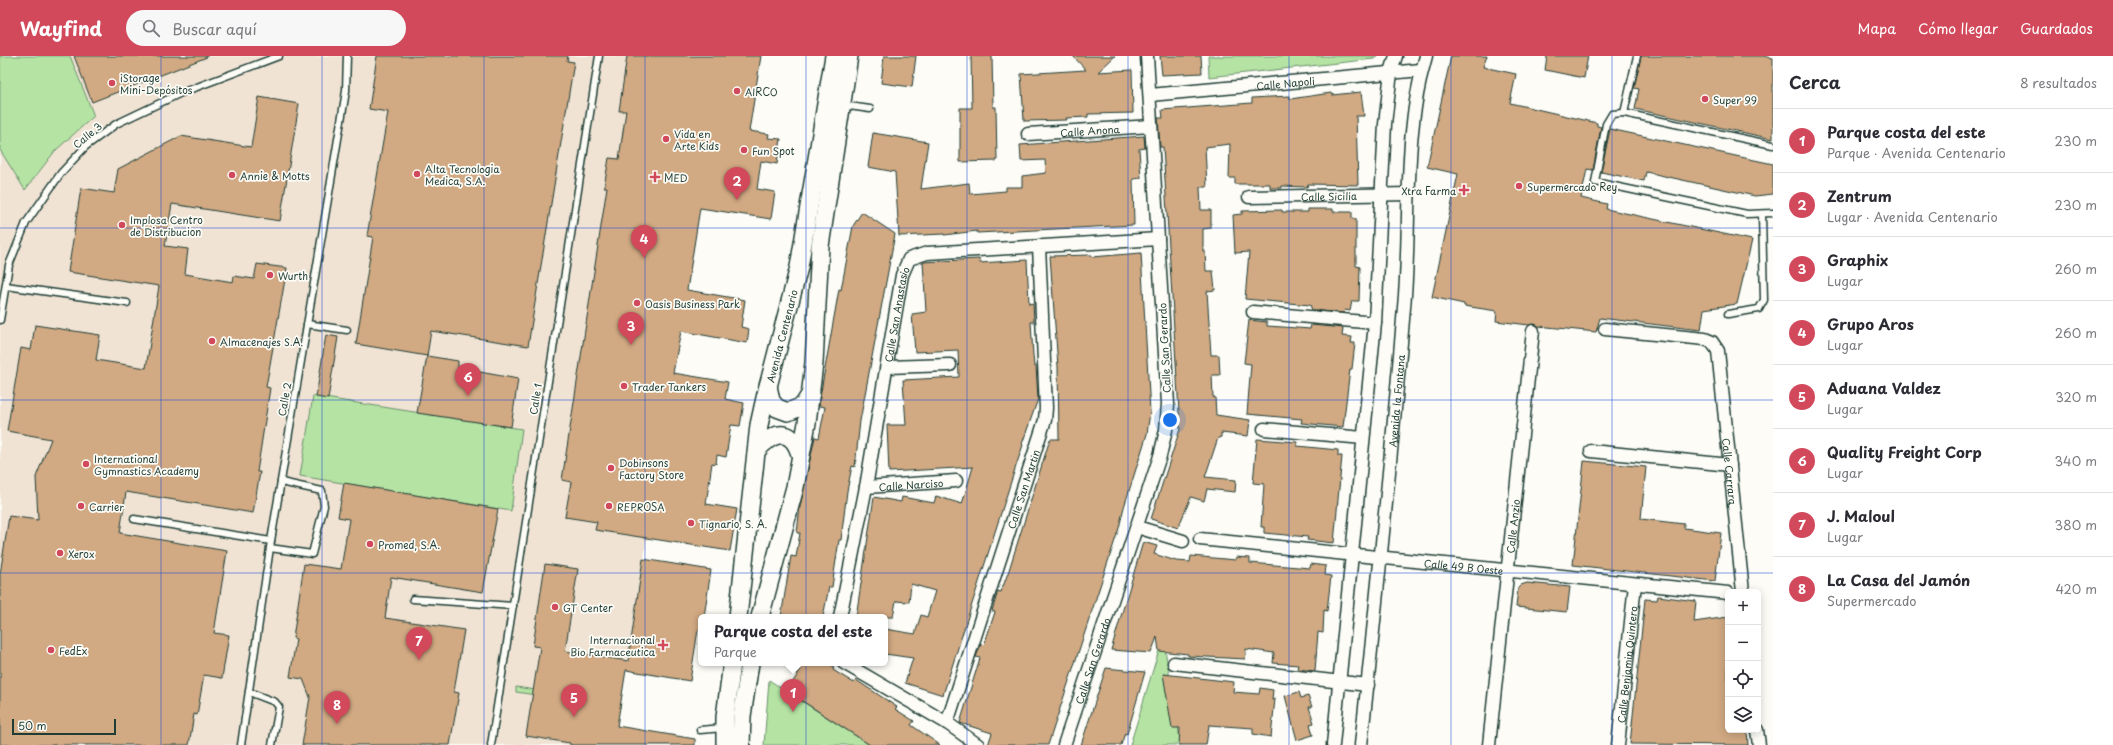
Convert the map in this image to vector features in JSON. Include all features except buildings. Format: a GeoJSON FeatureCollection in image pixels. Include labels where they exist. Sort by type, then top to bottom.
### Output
{"type":"FeatureCollection","features":[{"type":"Feature","properties":{"kind":"main road","name":"Avenida Centenario"},"geometry":{"type":"LineString","coordinates":[[761,614],[789,513],[811,393],[820,246],[834,103],[834,56]]}},
{"type":"Feature","properties":{"kind":"main road","name":"Avenida Centenario"},"geometry":{"type":"LineString","coordinates":[[738,614],[759,425],[798,267],[834,103],[850,56]]}},
{"type":"Feature","properties":{"kind":"main road"},"geometry":{"type":"LineString","coordinates":[[768,386],[771,401],[776,408],[788,412],[803,406],[811,393]]}},
{"type":"Feature","properties":{"kind":"main road"},"geometry":{"type":"LineString","coordinates":[[756,450],[768,438],[778,434],[794,441],[800,454]]}},
{"type":"Feature","properties":{"kind":"main road"},"geometry":{"type":"LineString","coordinates":[[725,745],[725,728],[732,666]]}},
{"type":"Feature","properties":{"kind":"main road"},"geometry":{"type":"LineString","coordinates":[[741,745],[742,716],[750,666]]}},
{"type":"Feature","properties":{"kind":"street","name":"Calle San Gerardo"},"geometry":{"type":"LineString","coordinates":[[1064,745],[1160,456],[1166,430],[1168,404],[1147,56]]}},
{"type":"Feature","properties":{"kind":"street"},"geometry":{"type":"LineString","coordinates":[[1333,745],[1375,323],[1380,196],[1391,72],[1396,56]]}},
{"type":"Feature","properties":{"kind":"street","name":"Avenida la Fontana"},"geometry":{"type":"LineString","coordinates":[[1361,745],[1381,558],[1406,287],[1413,126],[1421,70],[1426,56]]}},
{"type":"Feature","properties":{"kind":"street","name":"Calle Napoli"},"geometry":{"type":"LineString","coordinates":[[1150,95],[1421,70]]}},
{"type":"Feature","properties":{"kind":"street","name":"Calle Anona"},"geometry":{"type":"LineString","coordinates":[[1028,134],[1151,126]]}},
{"type":"Feature","properties":{"kind":"street","name":"Calle Sicilia"},"geometry":{"type":"LineString","coordinates":[[1249,196],[1380,196],[1409,194]]}},
{"type":"Feature","properties":{"kind":"street","name":"Calle San Anastasio"},"geometry":{"type":"LineString","coordinates":[[841,614],[866,487],[902,275],[909,259],[927,253],[1158,239]]}},
{"type":"Feature","properties":{"kind":"street","name":"Calle San Martin"},"geometry":{"type":"LineString","coordinates":[[948,723],[1045,420],[1046,408],[1039,246]]}},
{"type":"Feature","properties":{"kind":"street"},"geometry":{"type":"LineString","coordinates":[[1253,312],[1375,323]]}},
{"type":"Feature","properties":{"kind":"street","name":"Calle Carrara"},"geometry":{"type":"LineString","coordinates":[[1605,328],[1705,339],[1712,342],[1718,351],[1743,589]]}},
{"type":"Feature","properties":{"kind":"street","name":"Calle Anzio"},"geometry":{"type":"LineString","coordinates":[[1490,745],[1533,331]]}},
{"type":"Feature","properties":{"kind":"street"},"geometry":{"type":"LineString","coordinates":[[887,367],[950,365]]}},
{"type":"Feature","properties":{"kind":"street"},"geometry":{"type":"LineString","coordinates":[[1264,429],[1363,438]]}},
{"type":"Feature","properties":{"kind":"street"},"geometry":{"type":"LineString","coordinates":[[1590,451],[1730,465]]}},
{"type":"Feature","properties":{"kind":"street","name":"Calle Narciso"},"geometry":{"type":"LineString","coordinates":[[866,487],[956,481]]}},
{"type":"Feature","properties":{"kind":"street"},"geometry":{"type":"LineString","coordinates":[[1137,527],[1183,541]]}},
{"type":"Feature","properties":{"kind":"street","name":"Calle 49 B Oeste"},"geometry":{"type":"LineString","coordinates":[[1200,539],[1725,593]]}},
{"type":"Feature","properties":{"kind":"street","name":"Calle Benjamin Quintero"},"geometry":{"type":"LineString","coordinates":[[1618,745],[1635,584]]}},
{"type":"Feature","properties":{"kind":"street"},"geometry":{"type":"LineString","coordinates":[[1174,662],[1368,685]]}},
{"type":"Feature","properties":{"kind":"street"},"geometry":{"type":"LineString","coordinates":[[849,666],[948,723],[978,745]]}},
{"type":"Feature","properties":{"kind":"street"},"geometry":{"type":"LineString","coordinates":[[1757,733],[1758,745]]}},
{"type":"Feature","properties":{"kind":"lane","name":"Calle 3"},"geometry":{"type":"LineString","coordinates":[[0,320],[9,265],[26,223],[61,173],[86,146],[116,124],[181,93],[279,56]]}},
{"type":"Feature","properties":{"kind":"lane","name":"Calle 2"},"geometry":{"type":"LineString","coordinates":[[241,745],[270,541],[346,91],[347,56]]}},
{"type":"Feature","properties":{"kind":"lane","name":"Calle 1"},"geometry":{"type":"LineString","coordinates":[[491,745],[599,56]]}},
{"type":"Feature","properties":{"kind":"lane"},"geometry":{"type":"LineString","coordinates":[[1624,113],[1637,56]]}},
{"type":"Feature","properties":{"kind":"lane"},"geometry":{"type":"LineString","coordinates":[[834,103],[870,109]]}},
{"type":"Feature","properties":{"kind":"lane"},"geometry":{"type":"LineString","coordinates":[[1773,145],[1624,113],[1612,114],[1606,124],[1596,182],[1747,214],[1762,215],[1773,213]]}},
{"type":"Feature","properties":{"kind":"lane"},"geometry":{"type":"LineString","coordinates":[[1728,314],[1759,309],[1764,300],[1762,215]]}},
{"type":"Feature","properties":{"kind":"lane"},"geometry":{"type":"LineString","coordinates":[[6,286],[127,303]]}},
{"type":"Feature","properties":{"kind":"lane"},"geometry":{"type":"LineString","coordinates":[[307,324],[347,330]]}},
{"type":"Feature","properties":{"kind":"lane"},"geometry":{"type":"LineString","coordinates":[[270,548],[312,554],[324,506],[322,491],[281,482]]}},
{"type":"Feature","properties":{"kind":"lane"},"geometry":{"type":"LineString","coordinates":[[134,519],[270,541]]}},
{"type":"Feature","properties":{"kind":"lane"},"geometry":{"type":"LineString","coordinates":[[413,599],[513,606]]}},
{"type":"Feature","properties":{"kind":"lane"},"geometry":{"type":"LineString","coordinates":[[249,692],[274,702],[279,707],[272,745]]}},
{"type":"Feature","properties":{"kind":"lane"},"geometry":{"type":"LineString","coordinates":[[700,730],[725,728]]}},
{"type":"Feature","properties":{"kind":"shaded area"},"geometry":{"type":"Polygon","coordinates":[[[0,56],[724,56],[614,745],[0,745],[0,56]]]}},
{"type":"Feature","properties":{"kind":"green space"},"geometry":{"type":"Polygon","coordinates":[[[0,56],[70,56],[94,116],[55,151],[25,190],[0,150],[0,56]]]}},
{"type":"Feature","properties":{"kind":"green space"},"geometry":{"type":"Polygon","coordinates":[[[1208,56],[1378,56],[1374,59],[1209,77],[1208,56]]]}},
{"type":"Feature","properties":{"kind":"green space"},"geometry":{"type":"Polygon","coordinates":[[[313,396],[522,429],[511,511],[300,476],[313,396]]]}},
{"type":"Feature","properties":{"kind":"green space"},"geometry":{"type":"Polygon","coordinates":[[[1163,637],[1181,745],[1130,745],[1163,637]]]}},
{"type":"Feature","properties":{"kind":"green space"},"geometry":{"type":"Polygon","coordinates":[[[769,680],[870,745],[764,745],[769,680]]]}},
{"type":"Feature","properties":{"kind":"green space"},"geometry":{"type":"Polygon","coordinates":[[[516,687],[621,703],[620,708],[516,692],[516,687]]]}},
{"type":"Feature","properties":{"kind":"place","name":"iStorage Mini-Depósitos"},"geometry":{"type":"Point","coordinates":[112,83]}},
{"type":"Feature","properties":{"kind":"place","name":"AIRCO"},"geometry":{"type":"Point","coordinates":[737,91]}},
{"type":"Feature","properties":{"kind":"place","name":"Super 99"},"geometry":{"type":"Point","coordinates":[1705,99]}},
{"type":"Feature","properties":{"kind":"place","name":"Vida en Arte Kids"},"geometry":{"type":"Point","coordinates":[666,139]}},
{"type":"Feature","properties":{"kind":"place","name":"Fun Spot"},"geometry":{"type":"Point","coordinates":[744,150]}},
{"type":"Feature","properties":{"kind":"place","name":"Alta Tecnologia Medica, S.A."},"geometry":{"type":"Point","coordinates":[417,174]}},
{"type":"Feature","properties":{"kind":"place","name":"Annie & Motts"},"geometry":{"type":"Point","coordinates":[232,175]}},
{"type":"Feature","properties":{"kind":"place","name":"MED"},"geometry":{"type":"Point","coordinates":[655,177]}},
{"type":"Feature","properties":{"kind":"place","name":"Supermercado Rey"},"geometry":{"type":"Point","coordinates":[1519,186]}},
{"type":"Feature","properties":{"kind":"place","name":"Xtra Farma"},"geometry":{"type":"Point","coordinates":[1464,190]}},
{"type":"Feature","properties":{"kind":"place","name":"Zentrum"},"geometry":{"type":"Point","coordinates":[737,200]}},
{"type":"Feature","properties":{"kind":"place","name":"Implosa Centro de Distribucion"},"geometry":{"type":"Point","coordinates":[122,225]}},
{"type":"Feature","properties":{"kind":"place","name":"Grupo Aros"},"geometry":{"type":"Point","coordinates":[644,258]}},
{"type":"Feature","properties":{"kind":"place","name":"Wurth"},"geometry":{"type":"Point","coordinates":[270,275]}},
{"type":"Feature","properties":{"kind":"place","name":"Oasis Business Park"},"geometry":{"type":"Point","coordinates":[637,303]}},
{"type":"Feature","properties":{"kind":"place","name":"Almacenajes S.A."},"geometry":{"type":"Point","coordinates":[212,341]}},
{"type":"Feature","properties":{"kind":"place","name":"Graphix"},"geometry":{"type":"Point","coordinates":[631,345]}},
{"type":"Feature","properties":{"kind":"place","name":"Trader Tankers"},"geometry":{"type":"Point","coordinates":[624,386]}},
{"type":"Feature","properties":{"kind":"place","name":"Quality Freight Corp"},"geometry":{"type":"Point","coordinates":[468,396]}},
{"type":"Feature","properties":{"kind":"place","name":"International Gymnastics Academy"},"geometry":{"type":"Point","coordinates":[86,464]}},
{"type":"Feature","properties":{"kind":"place","name":"Dobinsons Factory Store"},"geometry":{"type":"Point","coordinates":[611,468]}},
{"type":"Feature","properties":{"kind":"place","name":"Carrier"},"geometry":{"type":"Point","coordinates":[81,506]}},
{"type":"Feature","properties":{"kind":"place","name":"REPROSA"},"geometry":{"type":"Point","coordinates":[609,506]}},
{"type":"Feature","properties":{"kind":"place","name":"Tignario, S. A."},"geometry":{"type":"Point","coordinates":[691,523]}},
{"type":"Feature","properties":{"kind":"place","name":"Promed, S.A."},"geometry":{"type":"Point","coordinates":[370,544]}},
{"type":"Feature","properties":{"kind":"place","name":"Xerox"},"geometry":{"type":"Point","coordinates":[60,553]}},
{"type":"Feature","properties":{"kind":"place","name":"GT Center"},"geometry":{"type":"Point","coordinates":[555,607]}},
{"type":"Feature","properties":{"kind":"place","name":"Internacional Bio Farmaceutica"},"geometry":{"type":"Point","coordinates":[663,645]}},
{"type":"Feature","properties":{"kind":"place","name":"FedEx"},"geometry":{"type":"Point","coordinates":[51,650]}},
{"type":"Feature","properties":{"kind":"place","name":"J. Maloul"},"geometry":{"type":"Point","coordinates":[419,660]}},
{"type":"Feature","properties":{"kind":"place","name":"Parque costa del este"},"geometry":{"type":"Point","coordinates":[793,712]}},
{"type":"Feature","properties":{"kind":"place","name":"Aduana Valdez"},"geometry":{"type":"Point","coordinates":[574,717]}},
{"type":"Feature","properties":{"kind":"place","name":"La Casa del Jamón"},"geometry":{"type":"Point","coordinates":[337,724]}}]}
